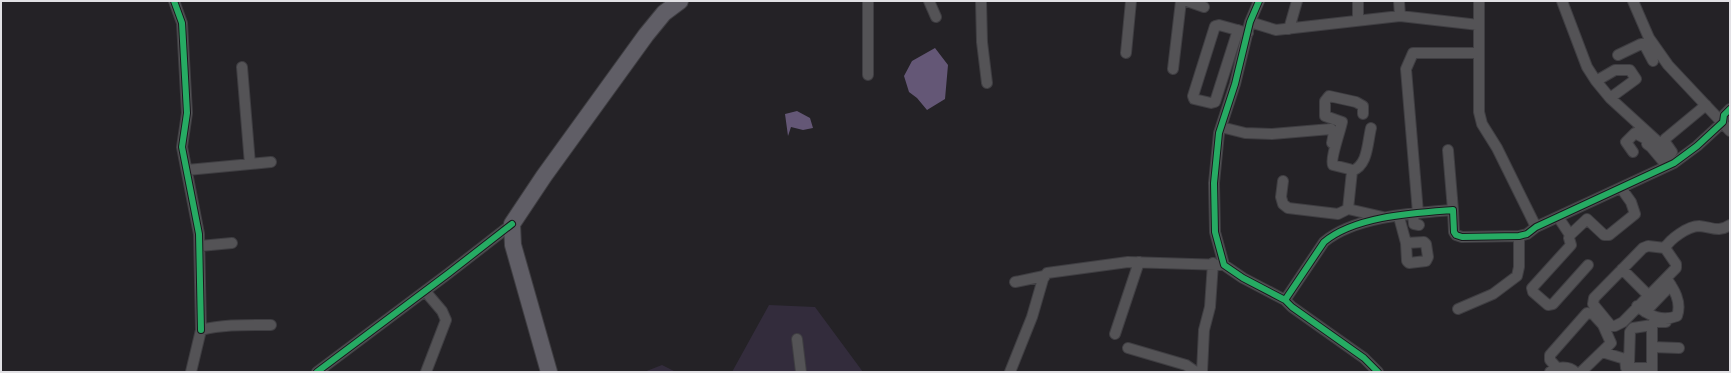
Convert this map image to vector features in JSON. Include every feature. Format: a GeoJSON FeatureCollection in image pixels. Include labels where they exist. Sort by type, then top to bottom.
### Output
{"type":"FeatureCollection","features":[{"type":"Feature","properties":{"kind":"main road"},"geometry":{"type":"LineString","coordinates":[[549,372],[513,245],[512,224],[544,176],[646,35],[664,13],[680,1]]}},
{"type":"Feature","properties":{"kind":"street"},"geometry":{"type":"LineString","coordinates":[[174,1],[182,23],[187,113],[182,147],[200,246],[201,330],[190,372]]}},
{"type":"Feature","properties":{"kind":"street"},"geometry":{"type":"LineString","coordinates":[[868,1],[868,75]]}},
{"type":"Feature","properties":{"kind":"street"},"geometry":{"type":"LineString","coordinates":[[929,1],[936,17]]}},
{"type":"Feature","properties":{"kind":"street"},"geometry":{"type":"LineString","coordinates":[[981,1],[982,42],[987,84]]}},
{"type":"Feature","properties":{"kind":"street"},"geometry":{"type":"LineString","coordinates":[[1126,53],[1131,1]]}},
{"type":"Feature","properties":{"kind":"street"},"geometry":{"type":"LineString","coordinates":[[1173,69],[1181,1]]}},
{"type":"Feature","properties":{"kind":"street"},"geometry":{"type":"LineString","coordinates":[[1187,1],[1204,7]]}},
{"type":"Feature","properties":{"kind":"street"},"geometry":{"type":"LineString","coordinates":[[1224,265],[1215,232],[1214,183],[1221,127],[1250,22],[1259,1]]}},
{"type":"Feature","properties":{"kind":"street"},"geometry":{"type":"LineString","coordinates":[[1289,29],[1296,1]]}},
{"type":"Feature","properties":{"kind":"street"},"geometry":{"type":"LineString","coordinates":[[1358,1],[1358,20]]}},
{"type":"Feature","properties":{"kind":"street"},"geometry":{"type":"LineString","coordinates":[[1399,1],[1400,16]]}},
{"type":"Feature","properties":{"kind":"street"},"geometry":{"type":"LineString","coordinates":[[1479,1],[1479,112],[1482,124],[1497,148],[1536,227]]}},
{"type":"Feature","properties":{"kind":"street"},"geometry":{"type":"LineString","coordinates":[[1633,1],[1649,38],[1654,61]]}},
{"type":"Feature","properties":{"kind":"street"},"geometry":{"type":"LineString","coordinates":[[1566,3],[1587,66],[1596,82],[1673,163]]}},
{"type":"Feature","properties":{"kind":"street"},"geometry":{"type":"LineString","coordinates":[[1250,22],[1276,30],[1400,16],[1478,25]]}},
{"type":"Feature","properties":{"kind":"street"},"geometry":{"type":"LineString","coordinates":[[1238,30],[1214,102],[1211,103],[1194,99],[1193,96],[1215,26],[1219,25],[1238,30],[1248,33]]}},
{"type":"Feature","properties":{"kind":"street"},"geometry":{"type":"LineString","coordinates":[[1618,55],[1644,44],[1654,61],[1706,105],[1730,131]]}},
{"type":"Feature","properties":{"kind":"street"},"geometry":{"type":"LineString","coordinates":[[1418,225],[1414,224],[1416,213],[1406,69],[1408,63],[1413,53],[1479,53]]}},
{"type":"Feature","properties":{"kind":"street"},"geometry":{"type":"LineString","coordinates":[[242,67],[250,164]]}},
{"type":"Feature","properties":{"kind":"street"},"geometry":{"type":"LineString","coordinates":[[1596,82],[1615,70],[1630,70],[1636,79],[1610,98]]}},
{"type":"Feature","properties":{"kind":"street"},"geometry":{"type":"LineString","coordinates":[[1363,114],[1362,106],[1356,102],[1329,96],[1325,100],[1325,116],[1342,122],[1336,148],[1333,152],[1331,161],[1334,165],[1352,171],[1360,168],[1363,163],[1371,128]]}},
{"type":"Feature","properties":{"kind":"street"},"geometry":{"type":"LineString","coordinates":[[1673,163],[1665,139],[1706,105]]}},
{"type":"Feature","properties":{"kind":"street"},"geometry":{"type":"LineString","coordinates":[[1448,150],[1454,232],[1456,235],[1462,237],[1519,236],[1527,234],[1536,227],[1673,163],[1723,122],[1724,115],[1730,109]]}},
{"type":"Feature","properties":{"kind":"street"},"geometry":{"type":"LineString","coordinates":[[1221,127],[1245,134],[1272,134],[1331,129],[1334,132],[1329,160]]}},
{"type":"Feature","properties":{"kind":"street"},"geometry":{"type":"LineString","coordinates":[[1633,152],[1626,142],[1635,133],[1652,142]]}},
{"type":"Feature","properties":{"kind":"street"},"geometry":{"type":"LineString","coordinates":[[187,170],[271,162]]}},
{"type":"Feature","properties":{"kind":"street"},"geometry":{"type":"LineString","coordinates":[[1348,209],[1352,171]]}},
{"type":"Feature","properties":{"kind":"street"},"geometry":{"type":"LineString","coordinates":[[1284,181],[1281,197],[1283,204],[1288,208],[1338,214],[1348,209],[1383,217],[1399,217],[1416,213],[1453,210]]}},
{"type":"Feature","properties":{"kind":"street"},"geometry":{"type":"LineString","coordinates":[[1581,206],[1587,219],[1604,235],[1609,235],[1635,214],[1631,202],[1621,188]]}},
{"type":"Feature","properties":{"kind":"street"},"geometry":{"type":"LineString","coordinates":[[1285,300],[1324,242],[1341,232],[1383,217]]}},
{"type":"Feature","properties":{"kind":"street"},"geometry":{"type":"LineString","coordinates":[[1399,217],[1406,243]]}},
{"type":"Feature","properties":{"kind":"street"},"geometry":{"type":"LineString","coordinates":[[1558,217],[1570,234],[1569,238],[1571,245],[1532,288],[1533,292],[1548,305],[1553,304],[1588,265]]}},
{"type":"Feature","properties":{"kind":"street"},"geometry":{"type":"LineString","coordinates":[[1570,234],[1587,219]]}},
{"type":"Feature","properties":{"kind":"street"},"geometry":{"type":"LineString","coordinates":[[317,372],[512,224]]}},
{"type":"Feature","properties":{"kind":"street"},"geometry":{"type":"LineString","coordinates":[[1665,248],[1669,240],[1698,226],[1717,231],[1724,230],[1730,225]]}},
{"type":"Feature","properties":{"kind":"street"},"geometry":{"type":"LineString","coordinates":[[1458,309],[1493,294],[1517,276],[1519,267],[1519,236]]}},
{"type":"Feature","properties":{"kind":"street"},"geometry":{"type":"LineString","coordinates":[[200,246],[232,243]]}},
{"type":"Feature","properties":{"kind":"street"},"geometry":{"type":"LineString","coordinates":[[1643,248],[1665,248],[1676,264],[1676,268],[1669,281],[1641,309],[1623,322],[1615,326],[1611,326],[1593,304],[1594,298],[1643,248]]}},
{"type":"Feature","properties":{"kind":"street"},"geometry":{"type":"LineString","coordinates":[[1015,282],[1044,276],[1050,272],[1128,262],[1212,263],[1224,265],[1243,278],[1285,300],[1292,307],[1364,358],[1378,372]]}},
{"type":"Feature","properties":{"kind":"street"},"geometry":{"type":"LineString","coordinates":[[1115,334],[1139,262]]}},
{"type":"Feature","properties":{"kind":"street"},"geometry":{"type":"LineString","coordinates":[[1202,372],[1204,330],[1210,307],[1212,263]]}},
{"type":"Feature","properties":{"kind":"street"},"geometry":{"type":"LineString","coordinates":[[1622,270],[1649,296]]}},
{"type":"Feature","properties":{"kind":"street"},"geometry":{"type":"LineString","coordinates":[[1010,372],[1032,317],[1044,276]]}},
{"type":"Feature","properties":{"kind":"street"},"geometry":{"type":"LineString","coordinates":[[1641,309],[1649,296],[1669,281]]}},
{"type":"Feature","properties":{"kind":"street"},"geometry":{"type":"LineString","coordinates":[[1641,309],[1657,318],[1670,319],[1677,316],[1679,312],[1676,294],[1669,281]]}},
{"type":"Feature","properties":{"kind":"street"},"geometry":{"type":"LineString","coordinates":[[425,291],[442,311],[446,320],[426,372]]}},
{"type":"Feature","properties":{"kind":"street"},"geometry":{"type":"LineString","coordinates":[[1574,372],[1571,369],[1554,370],[1550,360],[1550,355],[1587,313],[1593,314],[1603,325],[1611,343],[1586,370]]}},
{"type":"Feature","properties":{"kind":"street"},"geometry":{"type":"LineString","coordinates":[[1629,371],[1628,363],[1630,332],[1633,328],[1652,324],[1654,322],[1681,322]]}},
{"type":"Feature","properties":{"kind":"street"},"geometry":{"type":"LineString","coordinates":[[201,330],[239,324],[271,325]]}},
{"type":"Feature","properties":{"kind":"street"},"geometry":{"type":"LineString","coordinates":[[1629,371],[1652,370],[1668,350],[1652,324]]}},
{"type":"Feature","properties":{"kind":"street"},"geometry":{"type":"LineString","coordinates":[[797,339],[801,372]]}},
{"type":"Feature","properties":{"kind":"street"},"geometry":{"type":"LineString","coordinates":[[1128,348],[1186,365],[1196,372]]}},
{"type":"Feature","properties":{"kind":"street"},"geometry":{"type":"LineString","coordinates":[[1602,352],[1625,359],[1629,371]]}},
{"type":"Feature","properties":{"kind":"shaded area"},"geometry":{"type":"Polygon","coordinates":[[[935,48],[948,65],[945,99],[927,110],[917,98],[909,92],[904,76],[912,61],[935,48]]]}},
{"type":"Feature","properties":{"kind":"shaded area"},"geometry":{"type":"Polygon","coordinates":[[[797,111],[810,118],[813,128],[803,130],[791,127],[788,136],[785,114],[797,111]]]}},
{"type":"Feature","properties":{"kind":"shaded area"},"geometry":{"type":"Polygon","coordinates":[[[769,305],[815,307],[863,372],[732,372],[769,305]]]}},
{"type":"Feature","properties":{"kind":"shaded area"},"geometry":{"type":"Polygon","coordinates":[[[662,365],[676,372],[644,372],[662,365]]]}},
{"type":"Feature","properties":{"kind":"cycle path"},"geometry":{"type":"LineString","coordinates":[[174,1],[182,23],[187,113],[182,147],[199,234],[201,330]]}},
{"type":"Feature","properties":{"kind":"cycle path"},"geometry":{"type":"LineString","coordinates":[[1259,1],[1250,22],[1235,84],[1219,133],[1214,183],[1215,232],[1224,265],[1243,278],[1285,300]]}},
{"type":"Feature","properties":{"kind":"cycle path"},"geometry":{"type":"LineString","coordinates":[[1378,372],[1364,358],[1292,307],[1285,300],[1324,242],[1337,233],[1368,221],[1386,217],[1453,210],[1454,232],[1456,235],[1462,237],[1519,236],[1527,234],[1536,227],[1674,163],[1697,146],[1723,122],[1724,115],[1730,109]]}},
{"type":"Feature","properties":{"kind":"cycle path"},"geometry":{"type":"LineString","coordinates":[[317,372],[512,224]]}}]}
